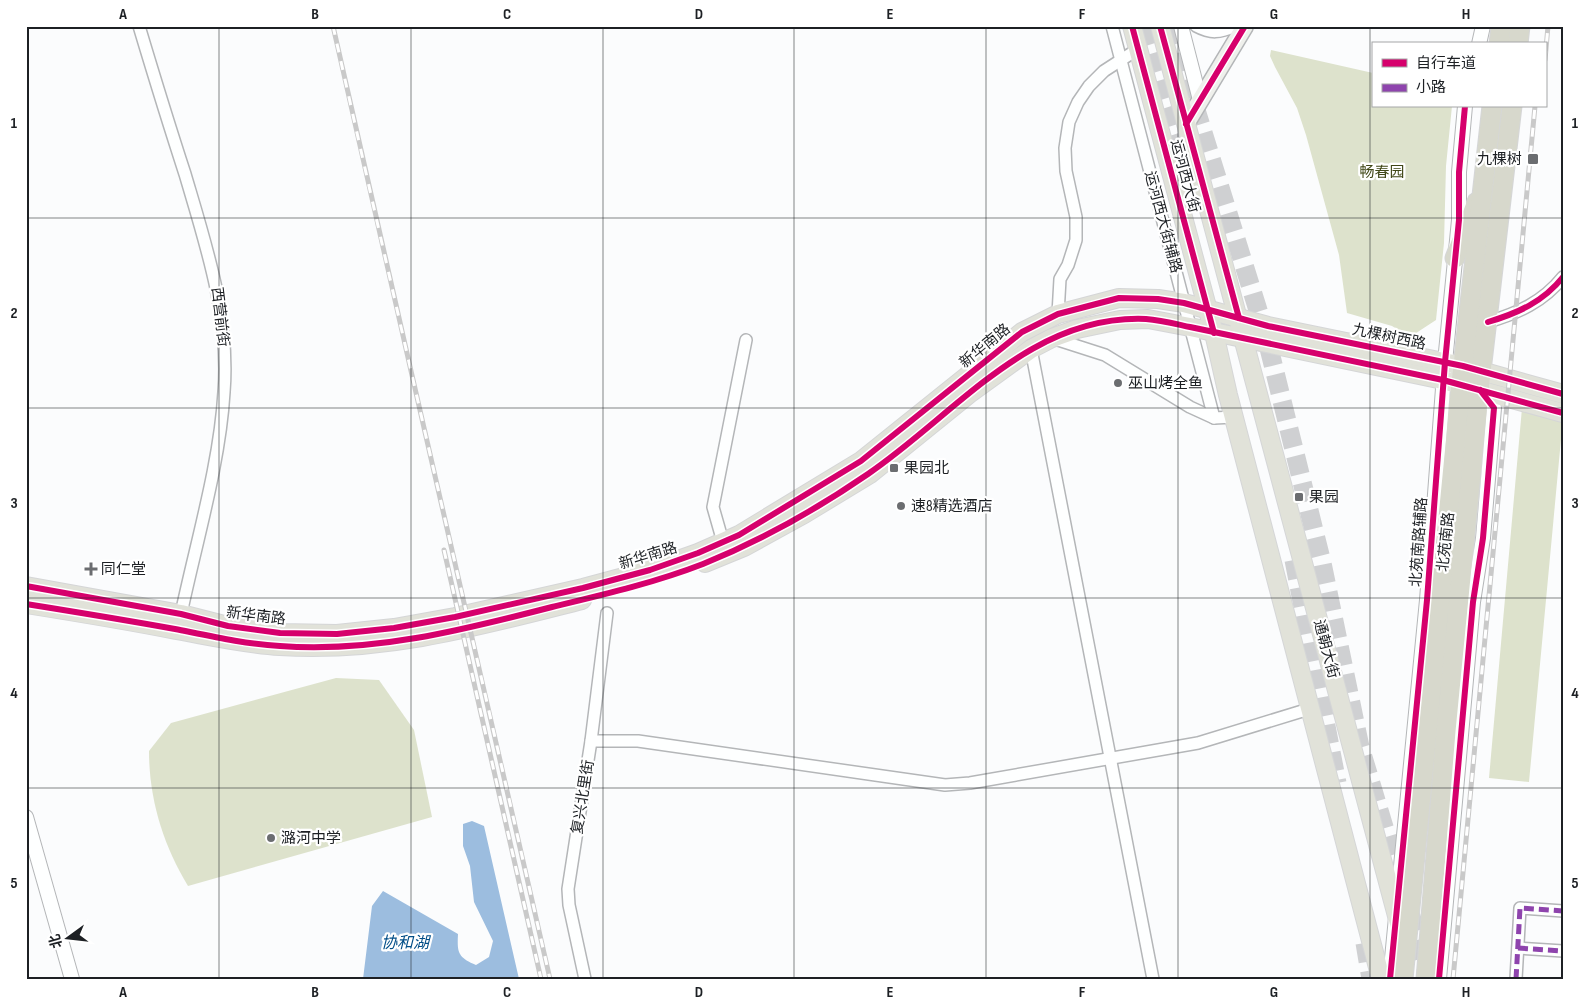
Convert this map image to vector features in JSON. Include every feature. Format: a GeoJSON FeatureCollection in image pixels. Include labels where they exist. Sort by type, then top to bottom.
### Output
{"type":"FeatureCollection","features":[{"type":"Feature","properties":{"kind":"highway"},"geometry":{"type":"LineString","coordinates":[[1499,42],[1501,26]]}},
{"type":"Feature","properties":{"kind":"highway"},"geometry":{"type":"LineString","coordinates":[[1518,42],[1520,26]]}},
{"type":"Feature","properties":{"kind":"highway","name":"北苑南路"},"geometry":{"type":"LineString","coordinates":[[1403,979],[1462,375],[1492,108]]}},
{"type":"Feature","properties":{"kind":"highway","name":"北苑南路"},"geometry":{"type":"LineString","coordinates":[[1462,375],[1488,322],[1512,108]]}},
{"type":"Feature","properties":{"kind":"highway"},"geometry":{"type":"LineString","coordinates":[[1455,258],[1484,183]]}},
{"type":"Feature","properties":{"kind":"highway","name":"北苑南路"},"geometry":{"type":"LineString","coordinates":[[1426,979],[1455,645],[1480,390],[1462,375]]}},
{"type":"Feature","properties":{"kind":"highway"},"geometry":{"type":"LineString","coordinates":[[1455,645],[1473,602]]}},
{"type":"Feature","properties":{"kind":"main road","name":"运河西大街"},"geometry":{"type":"LineString","coordinates":[[1132,26],[1214,333]]}},
{"type":"Feature","properties":{"kind":"main road","name":"运河西大街"},"geometry":{"type":"LineString","coordinates":[[1160,26],[1239,318]]}},
{"type":"Feature","properties":{"kind":"main road"},"geometry":{"type":"LineString","coordinates":[[1186,124],[1245,26]]}},
{"type":"Feature","properties":{"kind":"main road","name":"新华南路"},"geometry":{"type":"LineString","coordinates":[[26,586],[181,614],[228,626],[280,633],[337,634],[394,628],[455,617],[593,585],[650,570],[698,554],[799,500],[861,461],[1022,332],[1058,314],[1119,298],[1158,299],[1184,303],[1208,311]]}},
{"type":"Feature","properties":{"kind":"main road","name":"九棵树西路"},"geometry":{"type":"LineString","coordinates":[[1208,311],[1444,362],[1462,375]]}},
{"type":"Feature","properties":{"kind":"main road","name":"通朝大街"},"geometry":{"type":"LineString","coordinates":[[1239,318],[1397,913],[1412,979]]}},
{"type":"Feature","properties":{"kind":"main road","name":"新华南路"},"geometry":{"type":"LineString","coordinates":[[26,604],[225,639],[280,646],[339,646],[397,642],[457,631],[586,599],[699,565],[744,546],[804,514],[870,474],[968,394],[1031,349],[1052,338],[1077,329],[1120,320],[1148,319],[1214,333]]}},
{"type":"Feature","properties":{"kind":"main road","name":"九棵树西路"},"geometry":{"type":"LineString","coordinates":[[1214,333],[1244,340],[1462,375],[1563,394]]}},
{"type":"Feature","properties":{"kind":"main road","name":"通朝大街"},"geometry":{"type":"LineString","coordinates":[[1214,333],[1234,418],[1381,979]]}},
{"type":"Feature","properties":{"kind":"main road"},"geometry":{"type":"LineString","coordinates":[[1480,390],[1563,413]]}},
{"type":"Feature","properties":{"kind":"street","name":"西营前街"},"geometry":{"type":"LineString","coordinates":[[139,26],[203,235],[218,291],[224,344],[224,392],[218,444],[181,614]]}},
{"type":"Feature","properties":{"kind":"street","name":"运河西大街辅路"},"geometry":{"type":"LineString","coordinates":[[1112,26],[1214,418]]}},
{"type":"Feature","properties":{"kind":"street"},"geometry":{"type":"LineString","coordinates":[[1181,26],[1200,100]]}},
{"type":"Feature","properties":{"kind":"street"},"geometry":{"type":"LineString","coordinates":[[1196,26],[1208,32],[1221,32],[1235,26]]}},
{"type":"Feature","properties":{"kind":"street"},"geometry":{"type":"LineString","coordinates":[[1480,42],[1484,26]]}},
{"type":"Feature","properties":{"kind":"street"},"geometry":{"type":"LineString","coordinates":[[1058,314],[1060,279],[1068,265],[1076,240],[1076,217],[1066,171],[1065,156],[1069,122],[1078,102],[1089,86],[1104,71],[1138,49]]}},
{"type":"Feature","properties":{"kind":"street"},"geometry":{"type":"LineString","coordinates":[[1444,362],[1459,220],[1459,172],[1465,108]]}},
{"type":"Feature","properties":{"kind":"street"},"geometry":{"type":"LineString","coordinates":[[1488,322],[1514,314],[1530,306],[1542,298],[1563,277]]}},
{"type":"Feature","properties":{"kind":"street"},"geometry":{"type":"LineString","coordinates":[[1052,338],[1105,355],[1190,407],[1214,418],[1234,418]]}},
{"type":"Feature","properties":{"kind":"street"},"geometry":{"type":"LineString","coordinates":[[723,542],[713,507],[746,340]]}},
{"type":"Feature","properties":{"kind":"street"},"geometry":{"type":"LineString","coordinates":[[1031,349],[1154,979]]}},
{"type":"Feature","properties":{"kind":"street","name":"北苑南路辅路"},"geometry":{"type":"LineString","coordinates":[[1390,979],[1428,600],[1462,375]]}},
{"type":"Feature","properties":{"kind":"street"},"geometry":{"type":"LineString","coordinates":[[1439,979],[1473,602],[1483,538],[1494,408],[1480,390]]}},
{"type":"Feature","properties":{"kind":"street","name":"复兴北里街"},"geometry":{"type":"LineString","coordinates":[[584,979],[569,905],[568,889],[591,740],[607,613]]}},
{"type":"Feature","properties":{"kind":"street"},"geometry":{"type":"LineString","coordinates":[[591,740],[638,741],[945,785],[970,783],[1198,743],[1309,708]]}},
{"type":"Feature","properties":{"kind":"street"},"geometry":{"type":"LineString","coordinates":[[26,817],[72,979]]}},
{"type":"Feature","properties":{"kind":"street"},"geometry":{"type":"LineString","coordinates":[[1516,979],[1520,908],[1563,911]]}},
{"type":"Feature","properties":{"kind":"street"},"geometry":{"type":"LineString","coordinates":[[1518,948],[1563,951]]}},
{"type":"Feature","properties":{"kind":"green space","name":"畅春园"},"geometry":{"type":"Polygon","coordinates":[[[1271,50],[1372,73],[1372,108],[1452,108],[1446,166],[1444,243],[1436,320],[1410,337],[1392,326],[1347,313],[1339,255],[1306,135],[1297,108],[1270,56],[1271,50]]]}},
{"type":"Feature","properties":{"kind":"green space"},"geometry":{"type":"Polygon","coordinates":[[[1522,408],[1563,418],[1529,782],[1489,778],[1522,408]]]}},
{"type":"Feature","properties":{"kind":"green space"},"geometry":{"type":"Polygon","coordinates":[[[336,678],[379,680],[414,730],[432,817],[188,886],[171,854],[159,821],[152,787],[149,751],[171,723],[336,678]]]}},
{"type":"Feature","properties":{"kind":"water","name":"协和湖"},"geometry":{"type":"Polygon","coordinates":[[[472,821],[484,826],[519,979],[363,979],[372,906],[383,891],[458,934],[460,954],[465,959],[476,965],[489,957],[493,941],[474,902],[470,866],[463,846],[463,824],[472,821]]]}},
{"type":"Feature","properties":{"kind":"tunnel"},"geometry":{"type":"LineString","coordinates":[[1146,26],[1189,164]]}},
{"type":"Feature","properties":{"kind":"tunnel"},"geometry":{"type":"LineString","coordinates":[[1170,26],[1266,336],[1322,563],[1360,747],[1402,887]]}},
{"type":"Feature","properties":{"kind":"tunnel"},"geometry":{"type":"LineString","coordinates":[[1294,560],[1337,783]]}},
{"type":"Feature","properties":{"kind":"tunnel"},"geometry":{"type":"LineString","coordinates":[[1410,913],[1426,968]]}},
{"type":"Feature","properties":{"kind":"tunnel"},"geometry":{"type":"LineString","coordinates":[[1365,943],[1371,979]]}},
{"type":"Feature","properties":{"kind":"railway"},"geometry":{"type":"LineString","coordinates":[[333,26],[550,979]]}},
{"type":"Feature","properties":{"kind":"railway"},"geometry":{"type":"LineString","coordinates":[[1546,49],[1548,26]]}},
{"type":"Feature","properties":{"kind":"railway"},"geometry":{"type":"LineString","coordinates":[[1453,979],[1535,108]]}},
{"type":"Feature","properties":{"kind":"railway"},"geometry":{"type":"LineString","coordinates":[[444,550],[541,979]]}},
{"type":"Feature","properties":{"kind":"marked path"},"geometry":{"type":"LineString","coordinates":[[1516,979],[1520,908],[1563,911]]}},
{"type":"Feature","properties":{"kind":"marked path"},"geometry":{"type":"LineString","coordinates":[[1518,948],[1563,951]]}},
{"type":"Feature","properties":{"kind":"cycle path"},"geometry":{"type":"LineString","coordinates":[[1132,26],[1214,333]]}},
{"type":"Feature","properties":{"kind":"cycle path"},"geometry":{"type":"LineString","coordinates":[[1160,26],[1239,318]]}},
{"type":"Feature","properties":{"kind":"cycle path"},"geometry":{"type":"LineString","coordinates":[[1186,124],[1245,26]]}},
{"type":"Feature","properties":{"kind":"cycle path"},"geometry":{"type":"LineString","coordinates":[[1390,979],[1427,600],[1445,362],[1459,220],[1459,172],[1465,108]]}},
{"type":"Feature","properties":{"kind":"cycle path"},"geometry":{"type":"LineString","coordinates":[[1488,322],[1529,306],[1547,293],[1563,277]]}},
{"type":"Feature","properties":{"kind":"cycle path"},"geometry":{"type":"LineString","coordinates":[[26,586],[181,614],[228,626],[280,633],[337,634],[394,628],[455,617],[583,588],[650,570],[698,553],[739,535],[861,461],[1022,332],[1058,314],[1119,298],[1158,299],[1184,303],[1268,326],[1463,366],[1563,394]]}},
{"type":"Feature","properties":{"kind":"cycle path"},"geometry":{"type":"LineString","coordinates":[[26,604],[241,642],[315,647],[349,646],[417,638],[485,624],[609,593],[647,583],[703,564],[788,524],[868,474],[996,372],[1030,350],[1066,333],[1104,322],[1146,319],[1168,322],[1443,380],[1563,413]]}},
{"type":"Feature","properties":{"kind":"cycle path"},"geometry":{"type":"LineString","coordinates":[[1439,979],[1473,602],[1483,538],[1494,408],[1480,390]]}},
{"type":"Feature","properties":{"kind":"place","name":"九棵树"},"geometry":{"type":"Point","coordinates":[1533,159]}},
{"type":"Feature","properties":{"kind":"place","name":"巫山烤全鱼"},"geometry":{"type":"Point","coordinates":[1118,383]}},
{"type":"Feature","properties":{"kind":"place","name":"果园北"},"geometry":{"type":"Point","coordinates":[894,468]}},
{"type":"Feature","properties":{"kind":"place","name":"果园"},"geometry":{"type":"Point","coordinates":[1299,497]}},
{"type":"Feature","properties":{"kind":"place","name":"速8精选酒店"},"geometry":{"type":"Point","coordinates":[901,506]}},
{"type":"Feature","properties":{"kind":"place","name":"同仁堂"},"geometry":{"type":"Point","coordinates":[91,569]}},
{"type":"Feature","properties":{"kind":"place","name":"潞河中学"},"geometry":{"type":"Point","coordinates":[271,838]}}]}
